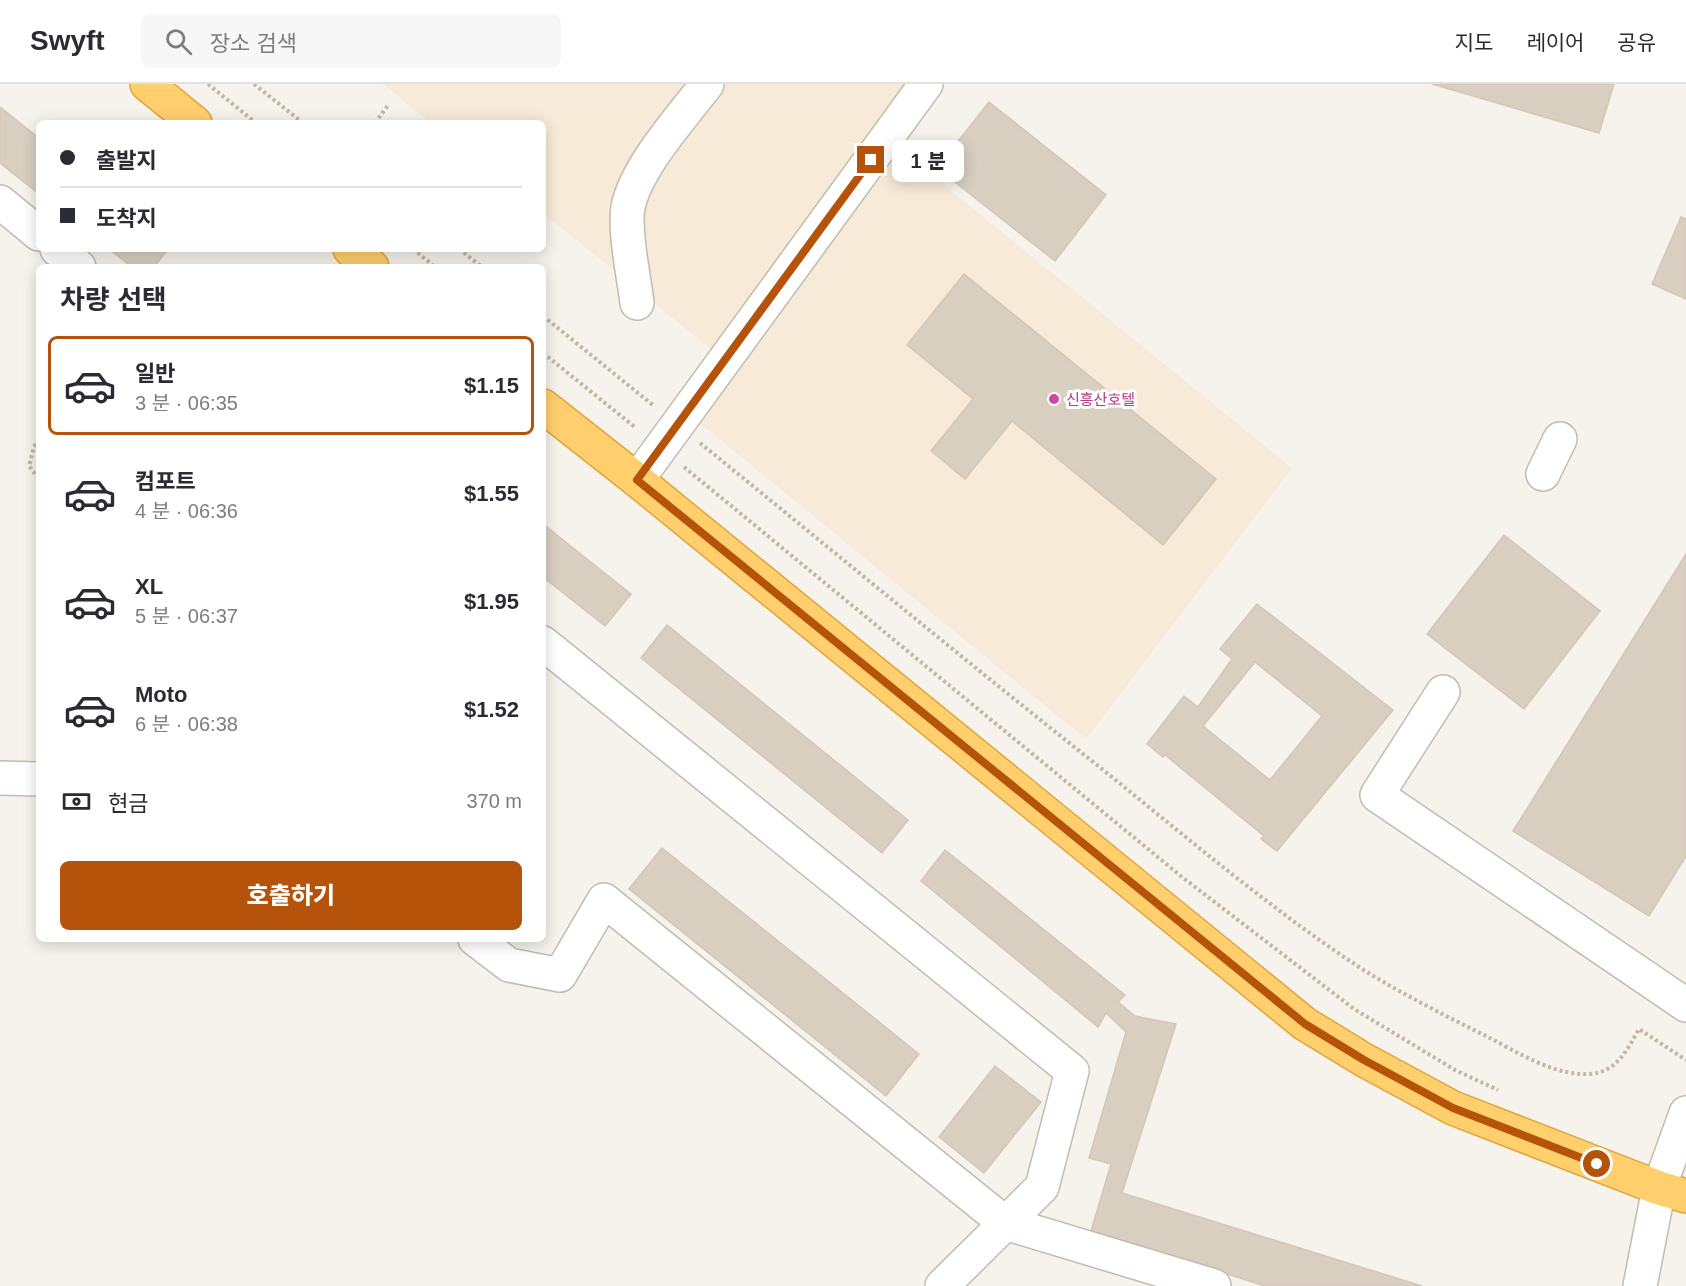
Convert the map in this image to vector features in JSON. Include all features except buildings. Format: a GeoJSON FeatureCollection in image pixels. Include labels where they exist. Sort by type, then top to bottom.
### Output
{"type":"FeatureCollection","features":[{"type":"Feature","properties":{"kind":"highway"},"geometry":{"type":"LineString","coordinates":[[147,84],[191,120]]}},
{"type":"Feature","properties":{"kind":"highway"},"geometry":{"type":"LineString","coordinates":[[354,252],[368,264]]}},
{"type":"Feature","properties":{"kind":"highway"},"geometry":{"type":"LineString","coordinates":[[546,408],[1305,1024],[1364,1060],[1453,1108],[1672,1192]]}},
{"type":"Feature","properties":{"kind":"street"},"geometry":{"type":"LineString","coordinates":[[637,303],[628,234],[628,208],[639,175],[707,84]]}},
{"type":"Feature","properties":{"kind":"street"},"geometry":{"type":"LineString","coordinates":[[637,480],[926,84]]}},
{"type":"Feature","properties":{"kind":"street"},"geometry":{"type":"LineString","coordinates":[[0,202],[36,232]]}},
{"type":"Feature","properties":{"kind":"street"},"geometry":{"type":"LineString","coordinates":[[61,252],[75,264]]}},
{"type":"Feature","properties":{"kind":"street"},"geometry":{"type":"LineString","coordinates":[[1543,474],[1560,439]]}},
{"type":"Feature","properties":{"kind":"street"},"geometry":{"type":"LineString","coordinates":[[546,645],[1072,1071],[1042,1186],[942,1286]]}},
{"type":"Feature","properties":{"kind":"street"},"geometry":{"type":"LineString","coordinates":[[1443,692],[1377,795],[1686,1005]]}},
{"type":"Feature","properties":{"kind":"street"},"geometry":{"type":"LineString","coordinates":[[0,778],[36,779]]}},
{"type":"Feature","properties":{"kind":"street"},"geometry":{"type":"LineString","coordinates":[[479,942],[509,965],[560,975],[604,900],[1005,1223],[1214,1286]]}},
{"type":"Feature","properties":{"kind":"street"},"geometry":{"type":"LineString","coordinates":[[1640,1286],[1672,1192],[1686,1113]]}},
{"type":"Feature","properties":{"kind":"path"},"geometry":{"type":"LineString","coordinates":[[208,84],[252,120]]}},
{"type":"Feature","properties":{"kind":"path"},"geometry":{"type":"LineString","coordinates":[[254,84],[299,120]]}},
{"type":"Feature","properties":{"kind":"path"},"geometry":{"type":"LineString","coordinates":[[377,120],[389,104]]}},
{"type":"Feature","properties":{"kind":"path"},"geometry":{"type":"LineString","coordinates":[[417,252],[431,264]]}},
{"type":"Feature","properties":{"kind":"path"},"geometry":{"type":"LineString","coordinates":[[463,252],[478,264]]}},
{"type":"Feature","properties":{"kind":"path"},"geometry":{"type":"LineString","coordinates":[[546,319],[669,436],[1182,877],[1354,1009],[1455,1070],[1507,1094]]}},
{"type":"Feature","properties":{"kind":"path"},"geometry":{"type":"LineString","coordinates":[[546,356],[669,436],[1035,716],[1273,907],[1364,970],[1400,992],[1531,1059],[1573,1073],[1592,1074],[1606,1070],[1623,1058],[1639,1029],[1686,1060]]}},
{"type":"Feature","properties":{"kind":"path"},"geometry":{"type":"LineString","coordinates":[[36,444],[29,466],[36,475]]}},
{"type":"Feature","properties":{"kind":"shaded area"},"geometry":{"type":"Polygon","coordinates":[[[383,84],[912,84],[717,354],[546,215],[546,120],[427,120],[383,84]]]}},
{"type":"Feature","properties":{"kind":"shaded area"},"geometry":{"type":"Polygon","coordinates":[[[901,150],[1292,468],[1086,739],[696,420],[901,150]]]}},
{"type":"Feature","properties":{"kind":"place","name":"신흥산호텔"},"geometry":{"type":"Point","coordinates":[1054,399]}},
{"type":"Feature","properties":{"kind":"route"},"geometry":{"type":"LineString","coordinates":[[871,160],[637,480],[1305,1024],[1364,1060],[1453,1108],[1597,1164]]}}]}
